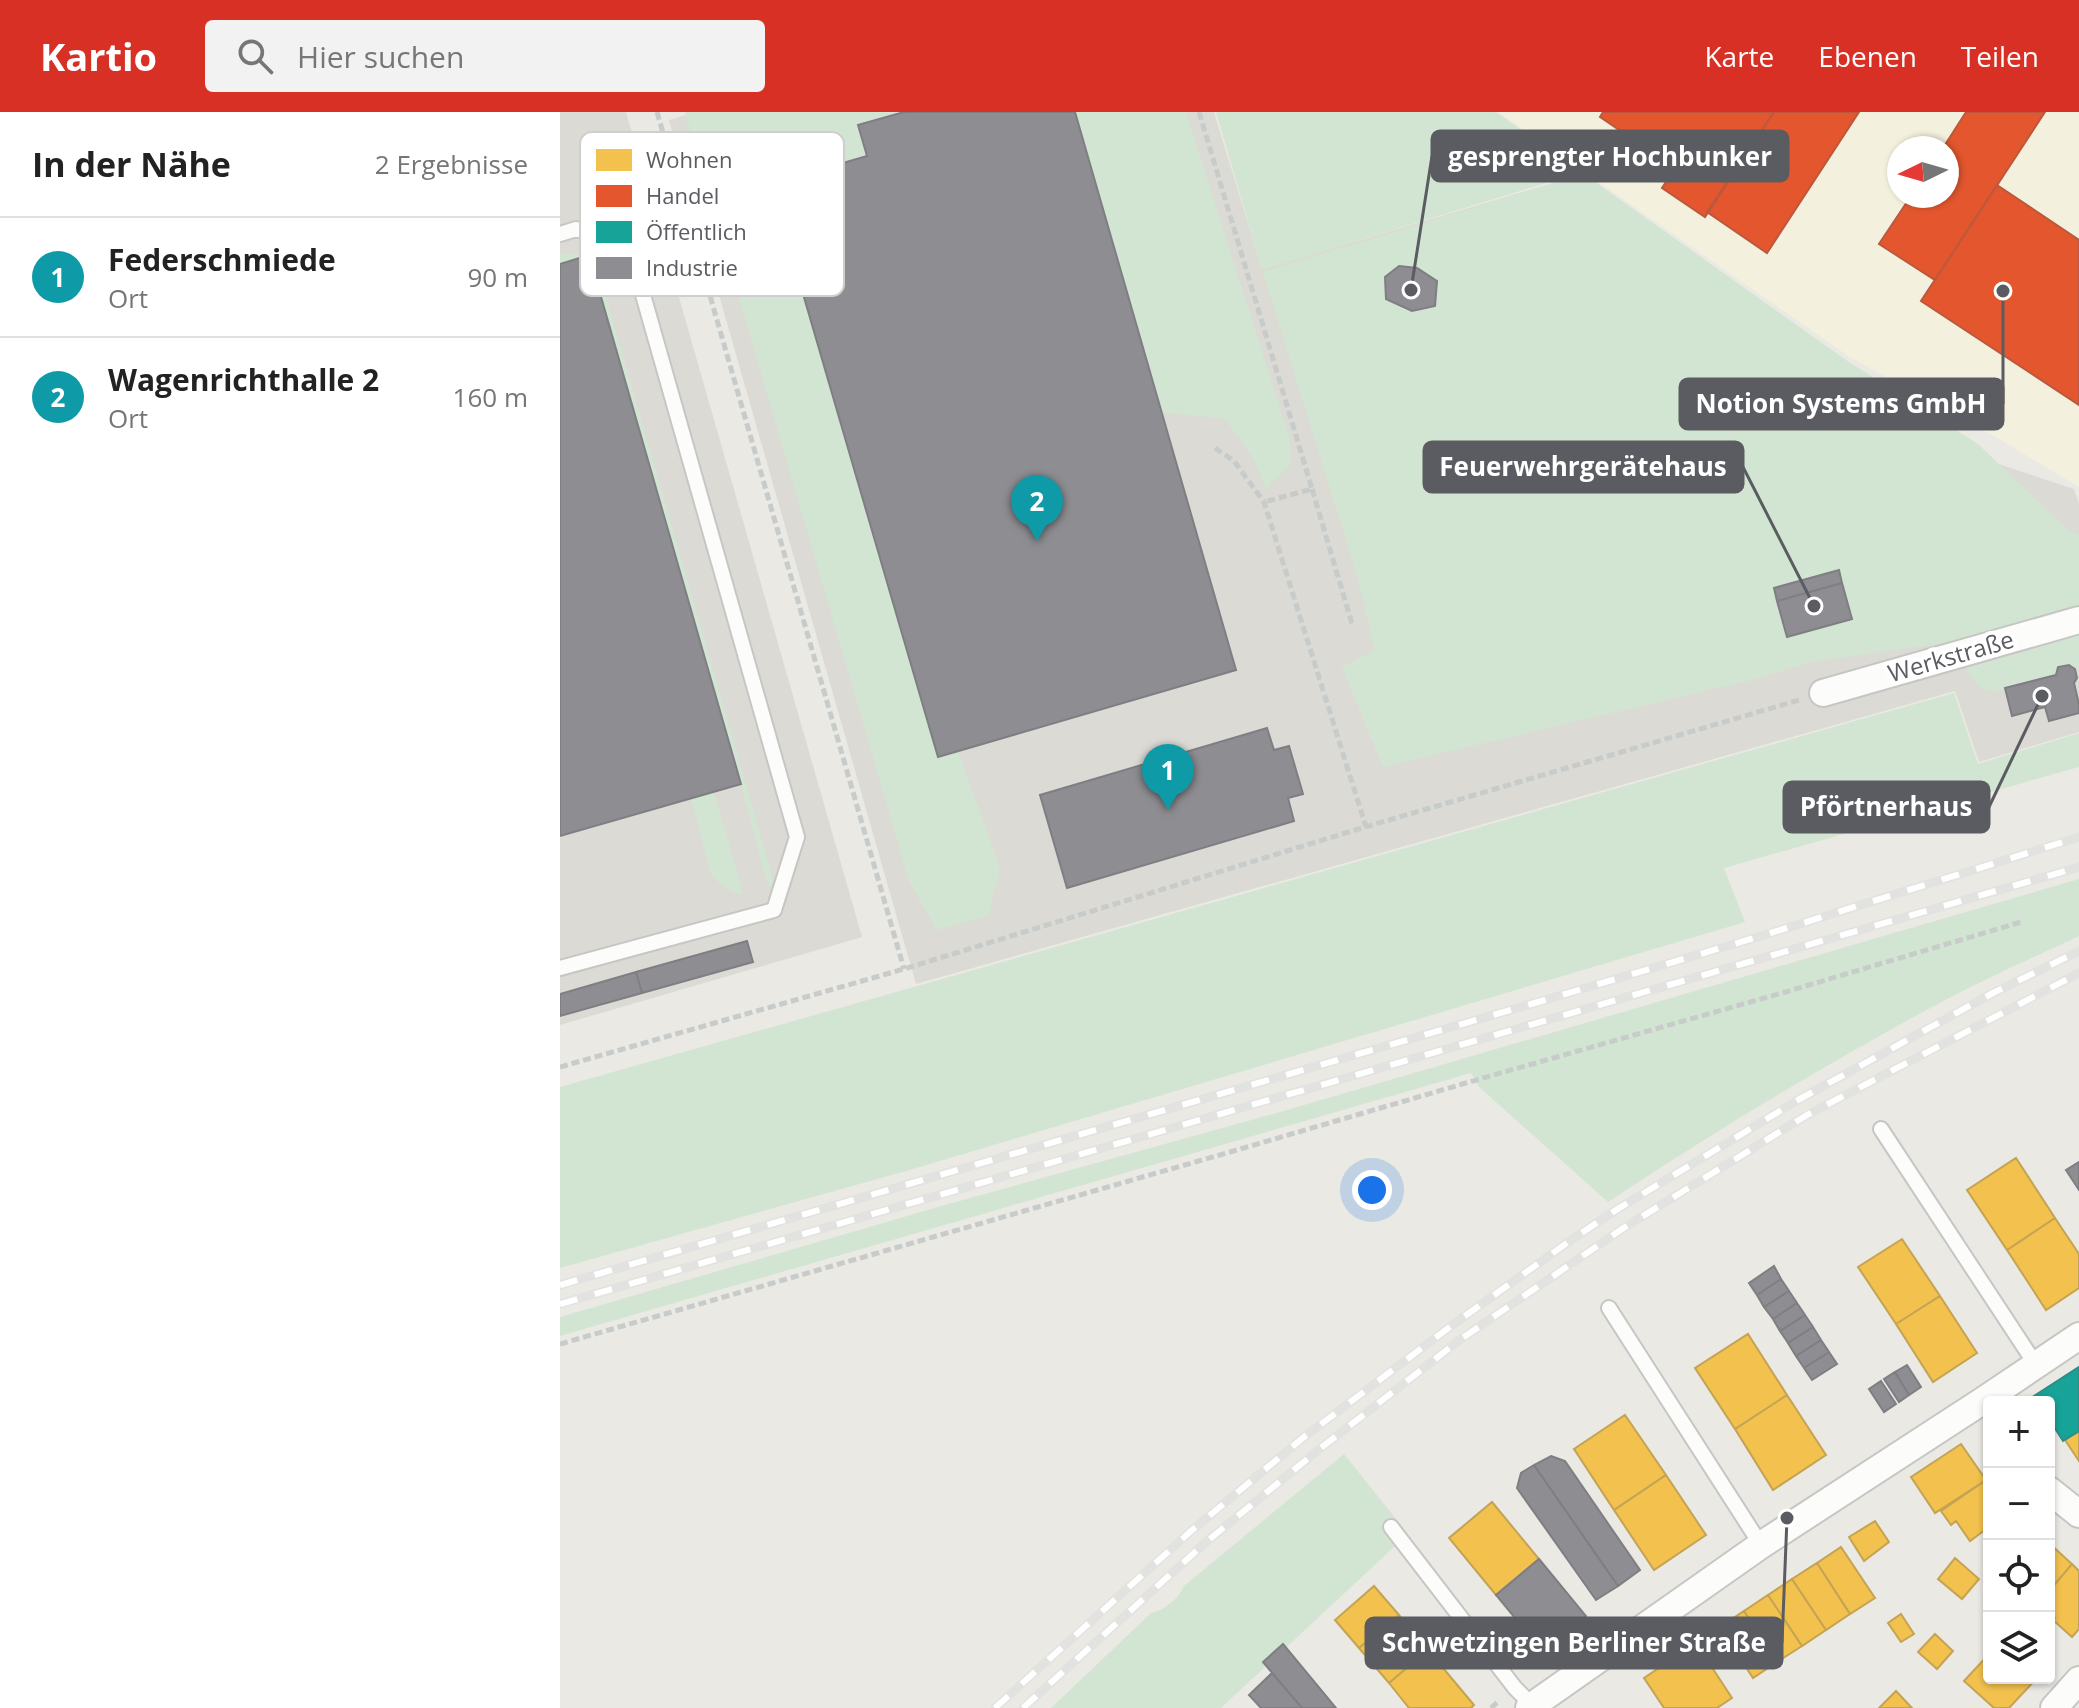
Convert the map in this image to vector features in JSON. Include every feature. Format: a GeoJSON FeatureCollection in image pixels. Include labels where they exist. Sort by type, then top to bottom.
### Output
{"type":"FeatureCollection","features":[{"type":"Feature","properties":{"kind":"street","name":"Werkstraße"},"geometry":{"type":"LineString","coordinates":[[1823,693],[2079,620]]}},
{"type":"Feature","properties":{"kind":"street"},"geometry":{"type":"LineString","coordinates":[[1997,1396],[2079,1336]]}},
{"type":"Feature","properties":{"kind":"street"},"geometry":{"type":"LineString","coordinates":[[1531,1707],[1761,1545],[1983,1406]]}},
{"type":"Feature","properties":{"kind":"street"},"geometry":{"type":"LineString","coordinates":[[2055,1495],[2079,1514]]}},
{"type":"Feature","properties":{"kind":"street"},"geometry":{"type":"LineString","coordinates":[[2054,1708],[2079,1680]]}},
{"type":"Feature","properties":{"kind":"lane"},"geometry":{"type":"LineString","coordinates":[[560,234],[580,230]]}},
{"type":"Feature","properties":{"kind":"lane"},"geometry":{"type":"LineString","coordinates":[[560,968],[774,910],[797,837],[643,296]]}},
{"type":"Feature","properties":{"kind":"lane"},"geometry":{"type":"LineString","coordinates":[[1881,1129],[2036,1365]]}},
{"type":"Feature","properties":{"kind":"lane"},"geometry":{"type":"LineString","coordinates":[[1609,1308],[1761,1545]]}},
{"type":"Feature","properties":{"kind":"lane"},"geometry":{"type":"LineString","coordinates":[[1391,1527],[1531,1707]]}},
{"type":"Feature","properties":{"kind":"path"},"geometry":{"type":"LineString","coordinates":[[657,112],[663,132]]}},
{"type":"Feature","properties":{"kind":"path"},"geometry":{"type":"LineString","coordinates":[[1199,112],[1353,627]]}},
{"type":"Feature","properties":{"kind":"path"},"geometry":{"type":"LineString","coordinates":[[710,296],[904,969]]}},
{"type":"Feature","properties":{"kind":"path"},"geometry":{"type":"LineString","coordinates":[[1215,448],[1234,461],[1264,502],[1366,827]]}},
{"type":"Feature","properties":{"kind":"path"},"geometry":{"type":"LineString","coordinates":[[1264,502],[1312,489]]}},
{"type":"Feature","properties":{"kind":"path"},"geometry":{"type":"LineString","coordinates":[[560,1067],[904,969],[1366,827],[1823,693]]}},
{"type":"Feature","properties":{"kind":"path"},"geometry":{"type":"LineString","coordinates":[[560,1344],[2021,922]]}},
{"type":"Feature","properties":{"kind":"shaded area"},"geometry":{"type":"Polygon","coordinates":[[[560,112],[626,112],[632,132],[580,132],[580,296],[679,296],[862,937],[560,1025],[560,112]]]}},
{"type":"Feature","properties":{"kind":"shaded area"},"geometry":{"type":"Polygon","coordinates":[[[696,112],[1214,112],[1262,269],[1584,174],[1963,452],[2074,489],[2079,504],[2079,732],[1979,762],[1955,691],[916,984],[719,296],[844,296],[844,132],[672,132],[669,120],[696,112]]]}},
{"type":"Feature","properties":{"kind":"shaded area"},"geometry":{"type":"Polygon","coordinates":[[[1498,112],[2079,112],[2079,487],[1996,437],[1850,357],[1498,112]]]}},
{"type":"Feature","properties":{"kind":"green space"},"geometry":{"type":"Polygon","coordinates":[[[685,112],[904,112],[858,126],[867,156],[844,163],[844,132],[691,132],[685,112]]]}},
{"type":"Feature","properties":{"kind":"green space"},"geometry":{"type":"Polygon","coordinates":[[[1075,112],[1186,112],[1290,440],[1291,464],[1266,489],[1254,459],[1225,419],[1162,412],[1075,112]]]}},
{"type":"Feature","properties":{"kind":"green space"},"geometry":{"type":"Polygon","coordinates":[[[1216,112],[1496,112],[1582,172],[1262,270],[1216,112]]]}},
{"type":"Feature","properties":{"kind":"green space"},"geometry":{"type":"Polygon","coordinates":[[[1584,174],[1846,360],[1978,444],[2068,530],[2079,535],[2079,608],[1959,641],[1811,662],[1756,679],[1383,767],[1342,667],[1375,650],[1358,579],[1263,272],[1584,174]]]}},
{"type":"Feature","properties":{"kind":"green space"},"geometry":{"type":"Polygon","coordinates":[[[560,253],[580,253],[580,259],[560,264],[560,253]]]}},
{"type":"Feature","properties":{"kind":"green space"},"geometry":{"type":"Polygon","coordinates":[[[601,296],[606,296],[771,872],[772,885],[768,886],[601,296]]]}},
{"type":"Feature","properties":{"kind":"green space"},"geometry":{"type":"Polygon","coordinates":[[[739,296],[804,296],[937,756],[958,751],[1000,868],[988,916],[937,930],[909,881],[739,296]]]}},
{"type":"Feature","properties":{"kind":"green space"},"geometry":{"type":"Polygon","coordinates":[[[2079,630],[2079,669],[2069,665],[2058,667],[2056,675],[1994,692],[1976,682],[1965,664],[2079,630]]]}},
{"type":"Feature","properties":{"kind":"green space"},"geometry":{"type":"Polygon","coordinates":[[[1954,693],[1978,764],[2079,733],[2079,767],[1724,868],[1745,922],[906,1171],[560,1268],[560,1087],[1954,693]]]}},
{"type":"Feature","properties":{"kind":"green space"},"geometry":{"type":"Polygon","coordinates":[[[714,791],[743,894],[725,888],[711,875],[691,798],[714,791]]]}},
{"type":"Feature","properties":{"kind":"green space"},"geometry":{"type":"Polygon","coordinates":[[[2079,879],[2079,936],[1963,991],[1861,1047],[1733,1122],[1608,1202],[1479,1087],[1471,1073],[560,1336],[560,1317],[1287,1110],[2079,879]]]}},
{"type":"Feature","properties":{"kind":"green space"},"geometry":{"type":"Polygon","coordinates":[[[1344,1454],[1408,1534],[1221,1708],[1051,1708],[1151,1613],[1170,1603],[1184,1586],[1344,1454]]]}},
{"type":"Feature","properties":{"kind":"building: Wohnen"},"geometry":{"type":"Polygon","coordinates":[[[2016,1158],[2055,1218],[2007,1250],[1967,1190],[2016,1158]]]}},
{"type":"Feature","properties":{"kind":"building: Wohnen"},"geometry":{"type":"Polygon","coordinates":[[[2055,1218],[2079,1254],[2079,1288],[2046,1310],[2007,1250],[2055,1218]]]}},
{"type":"Feature","properties":{"kind":"building: Wohnen"},"geometry":{"type":"Polygon","coordinates":[[[1902,1239],[1940,1296],[1896,1324],[1858,1267],[1902,1239]]]}},
{"type":"Feature","properties":{"kind":"building: Wohnen"},"geometry":{"type":"Polygon","coordinates":[[[1940,1296],[1977,1353],[1933,1382],[1896,1324],[1940,1296]]]}},
{"type":"Feature","properties":{"kind":"building: Wohnen"},"geometry":{"type":"Polygon","coordinates":[[[1748,1334],[1787,1395],[1735,1429],[1695,1368],[1748,1334]]]}},
{"type":"Feature","properties":{"kind":"building: Wohnen"},"geometry":{"type":"Polygon","coordinates":[[[1787,1395],[1826,1455],[1773,1490],[1735,1429],[1787,1395]]]}},
{"type":"Feature","properties":{"kind":"building: Wohnen"},"geometry":{"type":"Polygon","coordinates":[[[1625,1415],[1666,1475],[1614,1510],[1574,1449],[1625,1415]]]}},
{"type":"Feature","properties":{"kind":"building: Wohnen"},"geometry":{"type":"Polygon","coordinates":[[[2079,1431],[2079,1461],[2065,1440],[2079,1431]]]}},
{"type":"Feature","properties":{"kind":"building: Wohnen"},"geometry":{"type":"Polygon","coordinates":[[[1961,1444],[1983,1476],[1983,1482],[1935,1513],[1911,1477],[1961,1444]]]}},
{"type":"Feature","properties":{"kind":"building: Wohnen"},"geometry":{"type":"Polygon","coordinates":[[[1666,1475],[1706,1535],[1654,1570],[1614,1510],[1666,1475]]]}},
{"type":"Feature","properties":{"kind":"building: Wohnen"},"geometry":{"type":"Polygon","coordinates":[[[1983,1482],[1983,1531],[1970,1541],[1956,1521],[1951,1525],[1941,1511],[1983,1482]]]}},
{"type":"Feature","properties":{"kind":"building: Wohnen"},"geometry":{"type":"Polygon","coordinates":[[[1492,1502],[1539,1559],[1496,1595],[1449,1538],[1492,1502]]]}},
{"type":"Feature","properties":{"kind":"building: Wohnen"},"geometry":{"type":"Polygon","coordinates":[[[1875,1521],[1889,1542],[1864,1561],[1849,1537],[1875,1521]]]}},
{"type":"Feature","properties":{"kind":"building: Wohnen"},"geometry":{"type":"Polygon","coordinates":[[[1841,1547],[1875,1598],[1850,1614],[1817,1563],[1841,1547]]]}},
{"type":"Feature","properties":{"kind":"building: Wohnen"},"geometry":{"type":"Polygon","coordinates":[[[2055,1548],[2072,1564],[2055,1584],[2055,1548]]]}},
{"type":"Feature","properties":{"kind":"building: Wohnen"},"geometry":{"type":"Polygon","coordinates":[[[1955,1558],[1979,1579],[1962,1599],[1938,1579],[1955,1558]]]}},
{"type":"Feature","properties":{"kind":"building: Wohnen"},"geometry":{"type":"Polygon","coordinates":[[[1817,1563],[1850,1614],[1826,1630],[1792,1579],[1817,1563]]]}},
{"type":"Feature","properties":{"kind":"building: Wohnen"},"geometry":{"type":"Polygon","coordinates":[[[2072,1564],[2079,1571],[2079,1629],[2072,1637],[2055,1622],[2055,1584],[2072,1564]]]}},
{"type":"Feature","properties":{"kind":"building: Wohnen"},"geometry":{"type":"Polygon","coordinates":[[[1792,1579],[1826,1630],[1802,1646],[1768,1595],[1792,1579]]]}},
{"type":"Feature","properties":{"kind":"building: Wohnen"},"geometry":{"type":"Polygon","coordinates":[[[1374,1586],[1399,1615],[1359,1648],[1335,1620],[1374,1586]]]}},
{"type":"Feature","properties":{"kind":"building: Wohnen"},"geometry":{"type":"Polygon","coordinates":[[[1768,1595],[1802,1646],[1777,1662],[1744,1611],[1768,1595]]]}},
{"type":"Feature","properties":{"kind":"building: Wohnen"},"geometry":{"type":"Polygon","coordinates":[[[1744,1611],[1777,1662],[1753,1678],[1720,1627],[1744,1611]]]}},
{"type":"Feature","properties":{"kind":"building: Wohnen"},"geometry":{"type":"Polygon","coordinates":[[[1901,1614],[1914,1634],[1901,1642],[1888,1623],[1901,1614]]]}},
{"type":"Feature","properties":{"kind":"building: Wohnen"},"geometry":{"type":"Polygon","coordinates":[[[1399,1615],[1428,1650],[1389,1683],[1359,1648],[1399,1615]]]}},
{"type":"Feature","properties":{"kind":"building: Wohnen"},"geometry":{"type":"Polygon","coordinates":[[[1935,1634],[1953,1651],[1937,1669],[1918,1652],[1935,1634]]]}},
{"type":"Feature","properties":{"kind":"building: Wohnen"},"geometry":{"type":"Polygon","coordinates":[[[1696,1643],[1732,1698],[1717,1708],[1664,1708],[1644,1678],[1696,1643]]]}},
{"type":"Feature","properties":{"kind":"building: Wohnen"},"geometry":{"type":"Polygon","coordinates":[[[1428,1650],[1474,1705],[1471,1708],[1409,1708],[1389,1683],[1428,1650]]]}},
{"type":"Feature","properties":{"kind":"building: Wohnen"},"geometry":{"type":"Polygon","coordinates":[[[1983,1660],[1983,1684],[2031,1684],[2009,1708],[1994,1708],[1964,1681],[1983,1660]]]}},
{"type":"Feature","properties":{"kind":"building: Wohnen"},"geometry":{"type":"Polygon","coordinates":[[[1896,1691],[1912,1708],[1879,1708],[1896,1691]]]}},
{"type":"Feature","properties":{"kind":"building: Handel"},"geometry":{"type":"Polygon","coordinates":[[[1603,112],[1774,112],[1705,217],[1662,188],[1675,168],[1600,117],[1603,112]]]}},
{"type":"Feature","properties":{"kind":"building: Handel"},"geometry":{"type":"Polygon","coordinates":[[[1774,112],[1859,112],[1767,253],[1707,212],[1774,112]]]}},
{"type":"Feature","properties":{"kind":"building: Handel"},"geometry":{"type":"Polygon","coordinates":[[[1966,112],[2045,112],[1935,280],[1879,244],[1903,208],[1959,208],[1959,136],[1951,136],[1966,112]]]}},
{"type":"Feature","properties":{"kind":"building: Handel"},"geometry":{"type":"Polygon","coordinates":[[[1997,185],[2079,240],[2079,405],[1921,301],[1997,185]]]}},
{"type":"Feature","properties":{"kind":"building: Öffentlich"},"geometry":{"type":"Polygon","coordinates":[[[2079,1367],[2079,1431],[2063,1441],[2055,1428],[2055,1396],[2034,1396],[2079,1367]]]}},
{"type":"Feature","properties":{"kind":"building: Industrie"},"geometry":{"type":"Polygon","coordinates":[[[904,112],[1075,112],[1236,670],[938,757],[804,296],[844,296],[844,163],[867,156],[858,125],[904,112]]]}},
{"type":"Feature","properties":{"kind":"building: Industrie"},"geometry":{"type":"Polygon","coordinates":[[[580,258],[580,296],[601,296],[741,784],[560,836],[560,264],[580,258]]]}},
{"type":"Feature","properties":{"kind":"building: Industrie"},"geometry":{"type":"Polygon","coordinates":[[[1399,266],[1417,268],[1437,281],[1435,306],[1412,311],[1386,299],[1385,277],[1399,266]]]}},
{"type":"Feature","properties":{"kind":"building: Industrie"},"geometry":{"type":"Polygon","coordinates":[[[1839,570],[1842,583],[1777,601],[1774,588],[1839,570]]]}},
{"type":"Feature","properties":{"kind":"building: Industrie"},"geometry":{"type":"Polygon","coordinates":[[[1842,583],[1852,619],[1787,637],[1777,601],[1842,583]]]}},
{"type":"Feature","properties":{"kind":"building: Industrie"},"geometry":{"type":"Polygon","coordinates":[[[2069,665],[2075,669],[2077,678],[2074,683],[2079,713],[2049,721],[2045,707],[2012,716],[2005,688],[2056,675],[2058,667],[2069,665]]]}},
{"type":"Feature","properties":{"kind":"building: Industrie"},"geometry":{"type":"Polygon","coordinates":[[[1267,728],[1274,750],[1289,746],[1303,794],[1288,798],[1294,821],[1067,888],[1040,795],[1267,728]]]}},
{"type":"Feature","properties":{"kind":"building: Industrie"},"geometry":{"type":"Polygon","coordinates":[[[747,941],[753,962],[642,993],[636,972],[747,941]]]}},
{"type":"Feature","properties":{"kind":"building: Industrie"},"geometry":{"type":"Polygon","coordinates":[[[636,972],[642,993],[560,1016],[560,994],[636,972]]]}},
{"type":"Feature","properties":{"kind":"building: Industrie"},"geometry":{"type":"Polygon","coordinates":[[[2079,1162],[2079,1190],[2066,1170],[2079,1162]]]}},
{"type":"Feature","properties":{"kind":"building: Industrie"},"geometry":{"type":"Polygon","coordinates":[[[1774,1266],[1781,1279],[1757,1295],[1749,1283],[1774,1266]]]}},
{"type":"Feature","properties":{"kind":"building: Industrie"},"geometry":{"type":"Polygon","coordinates":[[[1781,1279],[1789,1291],[1764,1307],[1757,1295],[1781,1279]]]}},
{"type":"Feature","properties":{"kind":"building: Industrie"},"geometry":{"type":"Polygon","coordinates":[[[1789,1291],[1797,1303],[1773,1319],[1764,1307],[1789,1291]]]}},
{"type":"Feature","properties":{"kind":"building: Industrie"},"geometry":{"type":"Polygon","coordinates":[[[1797,1303],[1805,1315],[1780,1331],[1773,1319],[1797,1303]]]}},
{"type":"Feature","properties":{"kind":"building: Industrie"},"geometry":{"type":"Polygon","coordinates":[[[1805,1315],[1813,1327],[1788,1343],[1780,1331],[1805,1315]]]}},
{"type":"Feature","properties":{"kind":"building: Industrie"},"geometry":{"type":"Polygon","coordinates":[[[1813,1327],[1821,1340],[1796,1356],[1788,1343],[1813,1327]]]}},
{"type":"Feature","properties":{"kind":"building: Industrie"},"geometry":{"type":"Polygon","coordinates":[[[1821,1340],[1829,1352],[1804,1368],[1796,1356],[1821,1340]]]}},
{"type":"Feature","properties":{"kind":"building: Industrie"},"geometry":{"type":"Polygon","coordinates":[[[1829,1352],[1837,1364],[1812,1380],[1804,1368],[1829,1352]]]}},
{"type":"Feature","properties":{"kind":"building: Industrie"},"geometry":{"type":"Polygon","coordinates":[[[1907,1365],[1921,1387],[1909,1395],[1895,1372],[1907,1365]]]}},
{"type":"Feature","properties":{"kind":"building: Industrie"},"geometry":{"type":"Polygon","coordinates":[[[1895,1372],[1909,1395],[1899,1402],[1884,1379],[1895,1372]]]}},
{"type":"Feature","properties":{"kind":"building: Industrie"},"geometry":{"type":"Polygon","coordinates":[[[1881,1381],[1896,1404],[1884,1412],[1869,1389],[1881,1381]]]}},
{"type":"Feature","properties":{"kind":"building: Industrie"},"geometry":{"type":"Polygon","coordinates":[[[1551,1456],[1565,1461],[1640,1570],[1618,1586],[1534,1465],[1551,1456]]]}},
{"type":"Feature","properties":{"kind":"building: Industrie"},"geometry":{"type":"Polygon","coordinates":[[[1534,1465],[1618,1586],[1596,1600],[1517,1488],[1521,1473],[1534,1465]]]}},
{"type":"Feature","properties":{"kind":"building: Industrie"},"geometry":{"type":"Polygon","coordinates":[[[1539,1559],[1586,1616],[1543,1652],[1496,1595],[1539,1559]]]}},
{"type":"Feature","properties":{"kind":"building: Industrie"},"geometry":{"type":"Polygon","coordinates":[[[1283,1644],[1336,1708],[1302,1708],[1263,1662],[1283,1644]]]}},
{"type":"Feature","properties":{"kind":"building: Industrie"},"geometry":{"type":"Polygon","coordinates":[[[1272,1673],[1302,1708],[1261,1708],[1249,1695],[1272,1673]]]}},
{"type":"Feature","properties":{"kind":"railway"},"geometry":{"type":"LineString","coordinates":[[560,1285],[1538,1002],[2079,837]]}},
{"type":"Feature","properties":{"kind":"railway"},"geometry":{"type":"LineString","coordinates":[[560,1304],[2079,867]]}},
{"type":"Feature","properties":{"kind":"railway"},"geometry":{"type":"LineString","coordinates":[[995,1708],[1191,1531],[1304,1437],[1571,1240],[1798,1100],[1991,994],[2079,951]]}},
{"type":"Feature","properties":{"kind":"railway"},"geometry":{"type":"LineString","coordinates":[[1023,1708],[1205,1543],[1461,1339],[1625,1227],[1807,1115],[2079,973]]}},
{"type":"Feature","properties":{"kind":"place","name":"gesprengter Hochbunker"},"geometry":{"type":"Point","coordinates":[1411,290]}},
{"type":"Feature","properties":{"kind":"place","name":"Notion Systems GmbH"},"geometry":{"type":"Point","coordinates":[2003,291]}},
{"type":"Feature","properties":{"kind":"place","name":"Wagenrichthalle 2"},"geometry":{"type":"Point","coordinates":[1037,541]}},
{"type":"Feature","properties":{"kind":"place","name":"Feuerwehrgerätehaus"},"geometry":{"type":"Point","coordinates":[1814,606]}},
{"type":"Feature","properties":{"kind":"place","name":"Pförtnerhaus"},"geometry":{"type":"Point","coordinates":[2042,696]}},
{"type":"Feature","properties":{"kind":"place","name":"Federschmiede"},"geometry":{"type":"Point","coordinates":[1168,810]}},
{"type":"Feature","properties":{"kind":"place","name":"Schwetzingen Berliner Straße"},"geometry":{"type":"Point","coordinates":[1787,1518]}}]}
